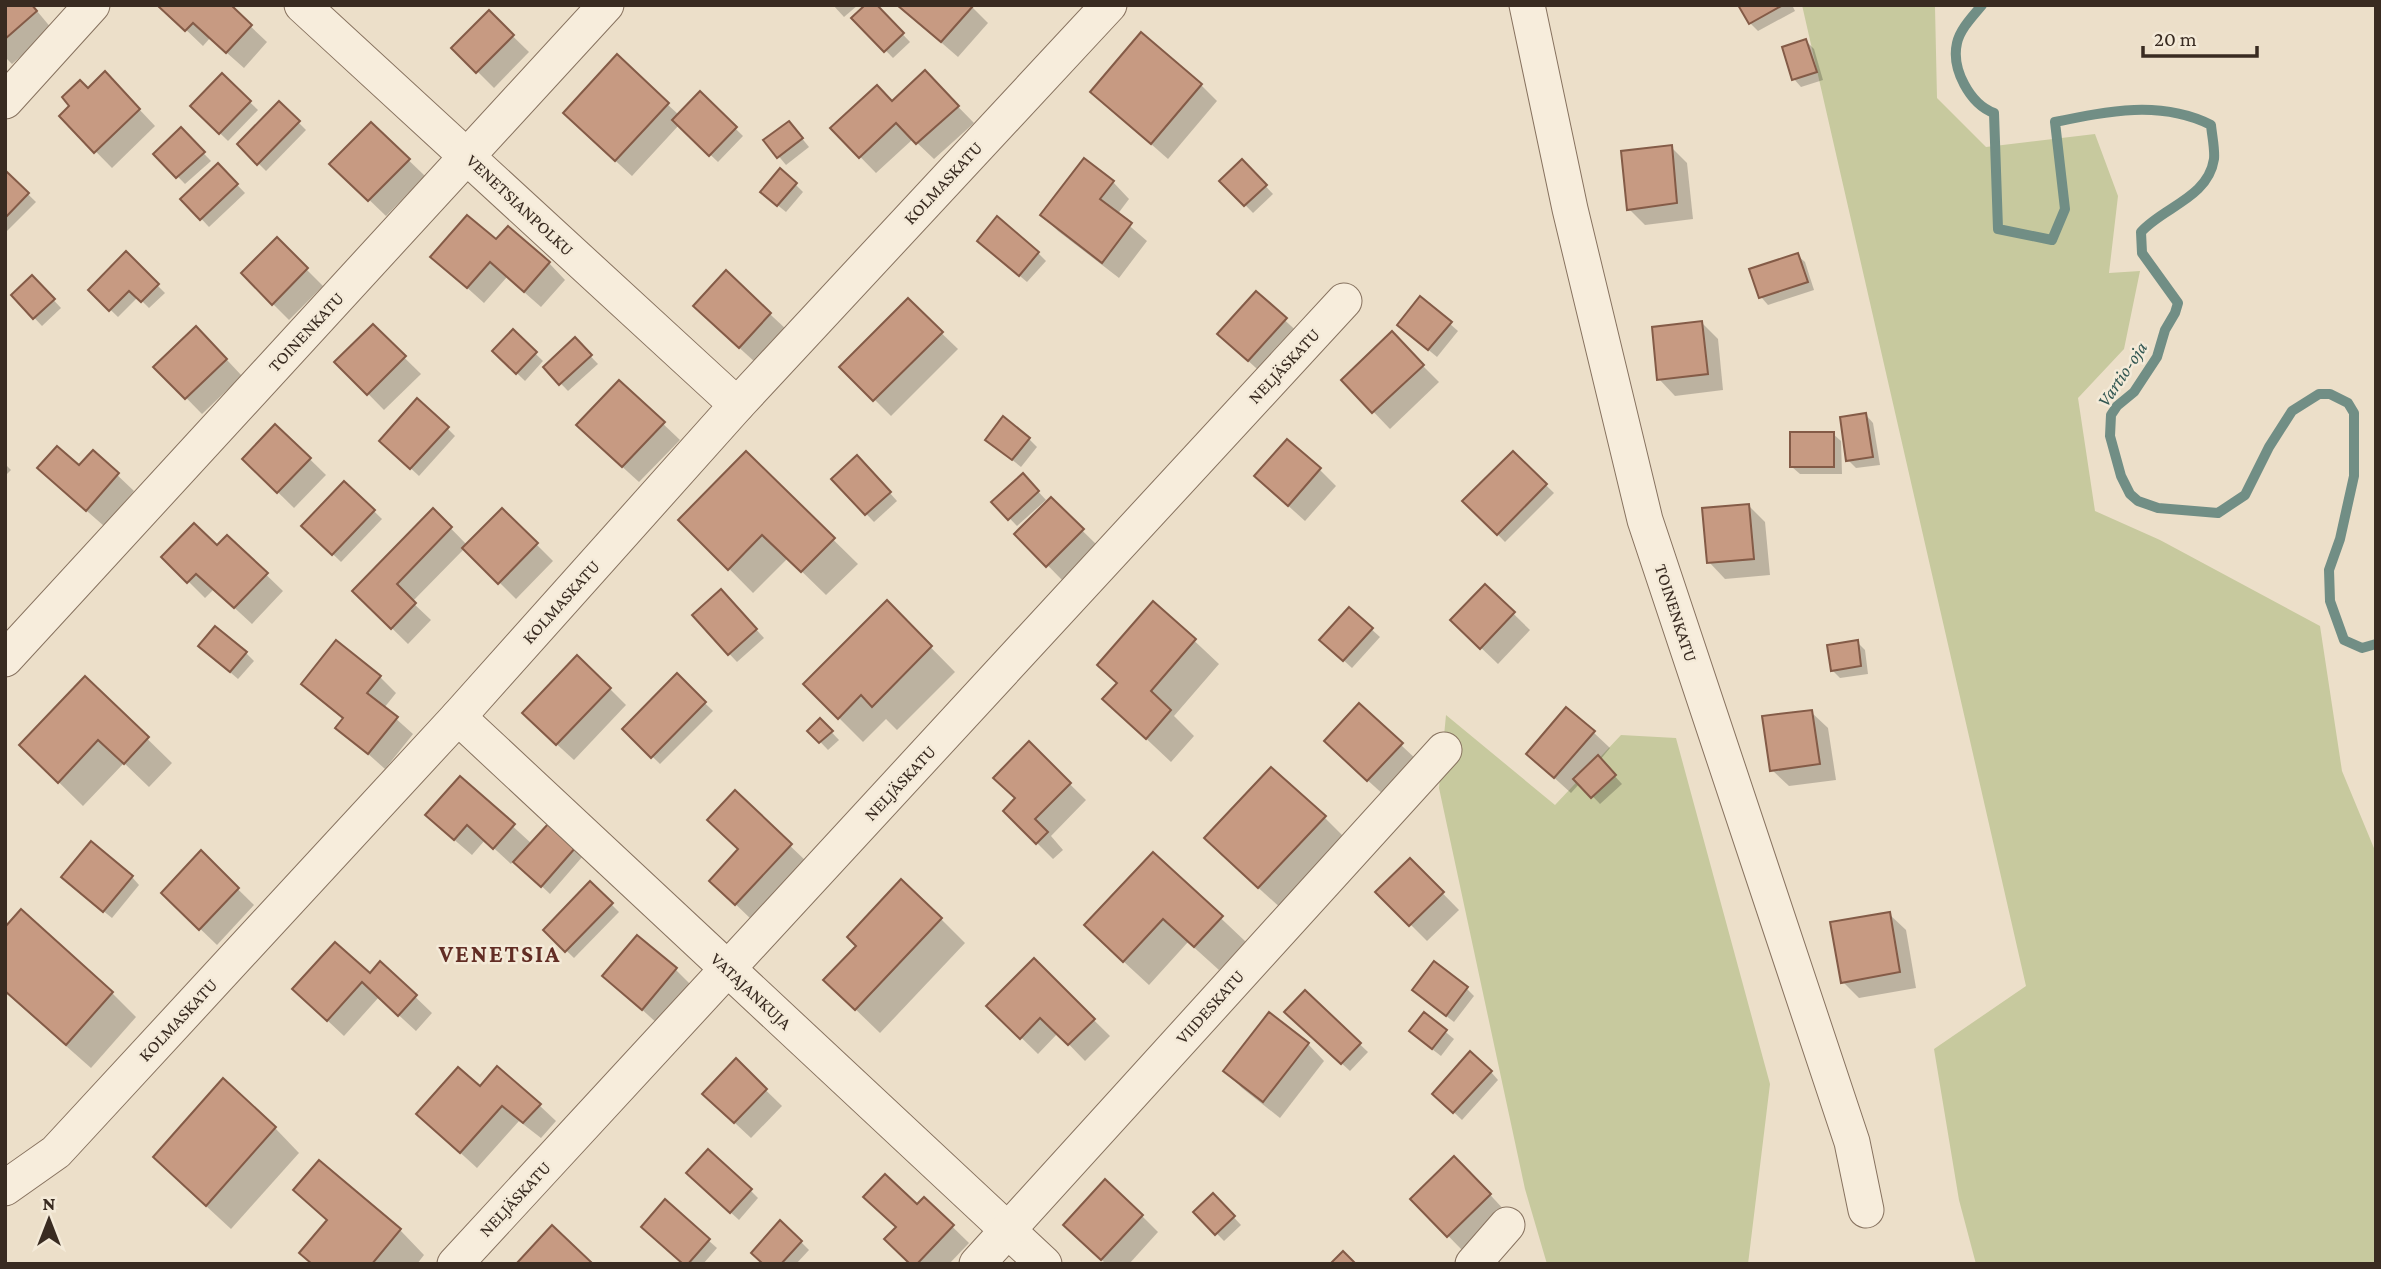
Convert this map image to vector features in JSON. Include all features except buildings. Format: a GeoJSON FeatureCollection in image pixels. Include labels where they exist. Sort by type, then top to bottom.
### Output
{"type":"FeatureCollection","features":[{"type":"Feature","properties":{"kind":"street"},"geometry":{"type":"LineString","coordinates":[[5,101],[92,5]]}},
{"type":"Feature","properties":{"kind":"street","name":"VENETSIANPOLKU"},"geometry":{"type":"LineString","coordinates":[[302,5],[737,405]]}},
{"type":"Feature","properties":{"kind":"street","name":"TOINENKATU"},"geometry":{"type":"LineString","coordinates":[[5,659],[607,5]]}},
{"type":"Feature","properties":{"kind":"street","name":"KOLMASKATU"},"geometry":{"type":"LineString","coordinates":[[5,1188],[55,1153],[458,718],[737,405],[1109,5]]}},
{"type":"Feature","properties":{"kind":"street","name":"TOINENKATU"},"geometry":{"type":"LineString","coordinates":[[1527,5],[1570,209],[1645,520],[1852,1142],[1866,1210]]}},
{"type":"Feature","properties":{"kind":"street","name":"NELJÄSKATU"},"geometry":{"type":"LineString","coordinates":[[455,1264],[1344,301]]}},
{"type":"Feature","properties":{"kind":"street","name":"VATAJANKUJA"},"geometry":{"type":"LineString","coordinates":[[458,718],[1044,1264]]}},
{"type":"Feature","properties":{"kind":"street","name":"VIIDESKATU"},"geometry":{"type":"LineString","coordinates":[[977,1264],[1444,750]]}},
{"type":"Feature","properties":{"kind":"street"},"geometry":{"type":"LineString","coordinates":[[1473,1264],[1507,1225]]}},
{"type":"Feature","properties":{"kind":"green space"},"geometry":{"type":"Polygon","coordinates":[[[1802,5],[1937,5],[1937,98],[1986,147],[2095,134],[2118,196],[2109,273],[2140,271],[2124,349],[2078,398],[2095,511],[2160,540],[2320,626],[2342,771],[2376,853],[2376,1264],[1976,1264],[1959,1200],[1934,1049],[2026,986],[1802,5]]]}},
{"type":"Feature","properties":{"kind":"green space"},"geometry":{"type":"Polygon","coordinates":[[[1446,715],[1555,805],[1621,735],[1676,738],[1770,1084],[1748,1264],[1547,1264],[1525,1189],[1439,788],[1446,715]]]}},
{"type":"Feature","properties":{"kind":"waterway","name":"Vartio-oja"},"geometry":{"type":"LineString","coordinates":[[1982,5],[1961,33],[1956,53],[1960,74],[1970,94],[1994,113],[1998,229],[2052,240],[2065,209],[2055,122],[2095,114],[2154,110],[2173,112],[2211,125],[2214,159],[2203,183],[2194,193],[2141,232],[2142,253],[2178,303],[2165,330],[2157,357],[2134,392],[2117,406],[2111,415],[2110,436],[2121,476],[2130,494],[2138,501],[2158,508],[2218,513],[2245,495],[2269,447],[2292,411],[2319,394],[2330,394],[2348,403],[2354,413],[2354,476],[2340,539],[2329,570],[2330,601],[2344,640],[2362,648],[2376,644]]}},
{"type":"Feature","properties":{"kind":"district","name":"VENETSIA"},"geometry":{"type":"Point","coordinates":[500,953]}}]}
